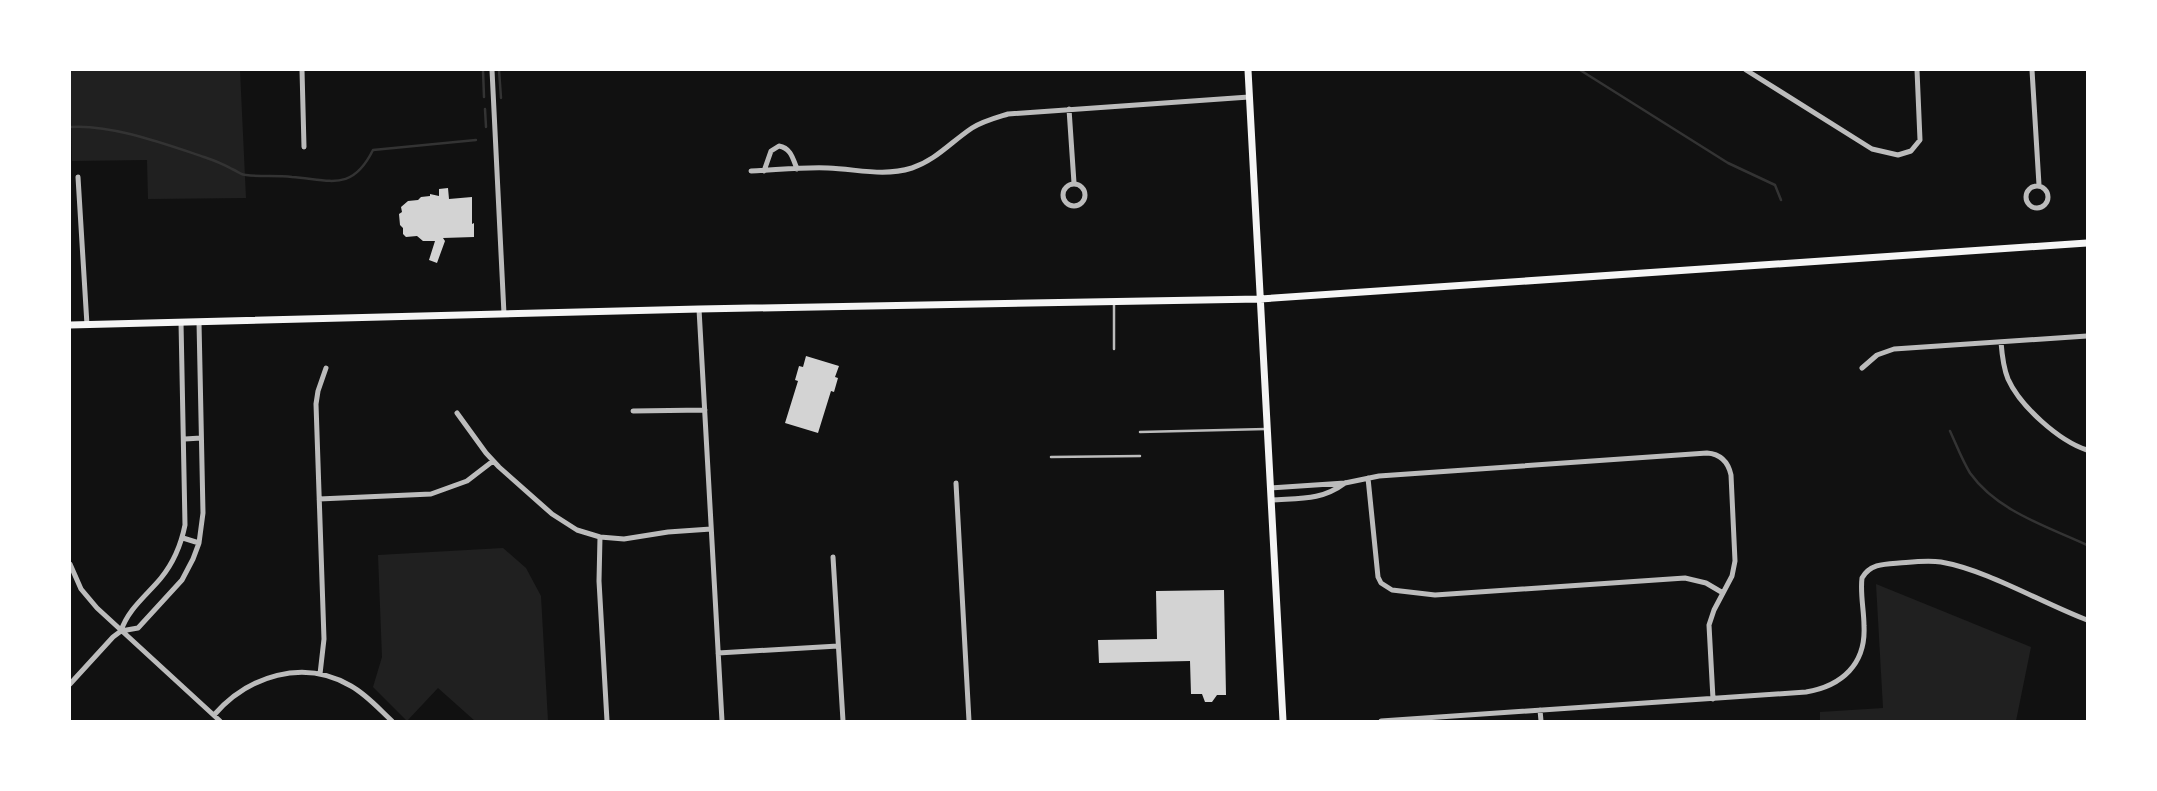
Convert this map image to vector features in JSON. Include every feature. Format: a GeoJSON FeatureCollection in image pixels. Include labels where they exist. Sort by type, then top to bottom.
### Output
{"type":"FeatureCollection","features":[{"type":"Feature","properties":{"kind":"main road"},"geometry":{"type":"LineString","coordinates":[[1248,70],[1283,721]]}},
{"type":"Feature","properties":{"kind":"main road"},"geometry":{"type":"LineString","coordinates":[[70,325],[699,309],[1260,299],[2087,243]]}},
{"type":"Feature","properties":{"kind":"street"},"geometry":{"type":"LineString","coordinates":[[302,70],[304,147]]}},
{"type":"Feature","properties":{"kind":"street"},"geometry":{"type":"LineString","coordinates":[[492,70],[504,314]]}},
{"type":"Feature","properties":{"kind":"street"},"geometry":{"type":"LineString","coordinates":[[1746,70],[1872,149],[1898,155],[1911,152],[1920,140],[1917,70]]}},
{"type":"Feature","properties":{"kind":"street"},"geometry":{"type":"LineString","coordinates":[[2032,70],[2039,185],[2047,191],[2049,197],[2044,206],[2034,208],[2026,201],[2026,194],[2029,188],[2039,185]]}},
{"type":"Feature","properties":{"kind":"street"},"geometry":{"type":"LineString","coordinates":[[751,171],[837,168],[875,173],[900,171],[925,163],[973,128],[995,118],[1023,112],[1249,97]]}},
{"type":"Feature","properties":{"kind":"street"},"geometry":{"type":"LineString","coordinates":[[1069,110],[1074,184]]}},
{"type":"Feature","properties":{"kind":"street"},"geometry":{"type":"LineString","coordinates":[[764,171],[772,151],[779,146],[788,150],[797,169]]}},
{"type":"Feature","properties":{"kind":"street"},"geometry":{"type":"LineString","coordinates":[[78,177],[87,325]]}},
{"type":"Feature","properties":{"kind":"street"},"geometry":{"type":"LineString","coordinates":[[1074,184],[1081,186],[1085,196],[1082,202],[1072,206],[1066,202],[1063,192],[1067,186],[1074,184]]}},
{"type":"Feature","properties":{"kind":"street"},"geometry":{"type":"LineString","coordinates":[[699,309],[722,721]]}},
{"type":"Feature","properties":{"kind":"street"},"geometry":{"type":"LineString","coordinates":[[122,631],[126,617],[173,562],[182,538],[186,510],[181,322]]}},
{"type":"Feature","properties":{"kind":"street"},"geometry":{"type":"LineString","coordinates":[[70,684],[113,637],[122,631],[138,628],[164,600],[188,570],[199,542],[203,513],[199,322]]}},
{"type":"Feature","properties":{"kind":"street"},"geometry":{"type":"LineString","coordinates":[[1862,368],[1877,355],[1894,349],[2087,336]]}},
{"type":"Feature","properties":{"kind":"street"},"geometry":{"type":"LineString","coordinates":[[2001,342],[2005,372],[2021,400],[2058,434],[2075,446],[2087,450]]}},
{"type":"Feature","properties":{"kind":"street"},"geometry":{"type":"LineString","coordinates":[[320,674],[324,639],[316,404],[326,368]]}},
{"type":"Feature","properties":{"kind":"street"},"geometry":{"type":"LineString","coordinates":[[633,411],[705,410]]}},
{"type":"Feature","properties":{"kind":"street"},"geometry":{"type":"LineString","coordinates":[[457,413],[493,461],[563,522],[577,530],[600,537],[630,539],[668,532],[711,529]]}},
{"type":"Feature","properties":{"kind":"street"},"geometry":{"type":"LineString","coordinates":[[184,439],[202,438]]}},
{"type":"Feature","properties":{"kind":"street"},"geometry":{"type":"LineString","coordinates":[[1270,488],[1345,483],[1368,478],[1707,453],[1719,456],[1727,464],[1731,475],[1735,561],[1732,576],[1714,610],[1710,625],[1713,699]]}},
{"type":"Feature","properties":{"kind":"street"},"geometry":{"type":"LineString","coordinates":[[320,499],[431,494],[467,481],[493,461]]}},
{"type":"Feature","properties":{"kind":"street"},"geometry":{"type":"LineString","coordinates":[[1368,478],[1378,577],[1381,583],[1392,590],[1435,595],[1685,578],[1706,583],[1723,593]]}},
{"type":"Feature","properties":{"kind":"street"},"geometry":{"type":"LineString","coordinates":[[956,482],[969,721]]}},
{"type":"Feature","properties":{"kind":"street"},"geometry":{"type":"LineString","coordinates":[[1271,500],[1322,496],[1332,493],[1345,483]]}},
{"type":"Feature","properties":{"kind":"street"},"geometry":{"type":"LineString","coordinates":[[600,537],[599,580],[607,721]]}},
{"type":"Feature","properties":{"kind":"street"},"geometry":{"type":"LineString","coordinates":[[182,538],[199,542]]}},
{"type":"Feature","properties":{"kind":"street"},"geometry":{"type":"LineString","coordinates":[[833,557],[842,721]]}},
{"type":"Feature","properties":{"kind":"street"},"geometry":{"type":"LineString","coordinates":[[1381,721],[1806,692],[1828,687],[1844,677],[1856,662],[1863,645],[1862,578],[1866,572],[1877,565],[1926,561],[1950,564],[1996,581],[2087,620]]}},
{"type":"Feature","properties":{"kind":"street"},"geometry":{"type":"LineString","coordinates":[[70,564],[81,589],[89,599],[220,721]]}},
{"type":"Feature","properties":{"kind":"street"},"geometry":{"type":"LineString","coordinates":[[718,653],[838,646]]}},
{"type":"Feature","properties":{"kind":"street"},"geometry":{"type":"LineString","coordinates":[[214,715],[233,695],[262,679],[295,672],[320,674],[356,689],[392,721]]}},
{"type":"Feature","properties":{"kind":"street"},"geometry":{"type":"LineString","coordinates":[[1540,710],[1541,721]]}},
{"type":"Feature","properties":{"kind":"lane"},"geometry":{"type":"LineString","coordinates":[[1114,302],[1114,349]]}},
{"type":"Feature","properties":{"kind":"lane"},"geometry":{"type":"LineString","coordinates":[[1140,432],[1267,429]]}},
{"type":"Feature","properties":{"kind":"lane"},"geometry":{"type":"LineString","coordinates":[[1052,457],[1140,456]]}},
{"type":"Feature","properties":{"kind":"shaded area"},"geometry":{"type":"Polygon","coordinates":[[[70,70],[240,70],[246,198],[148,199],[147,160],[72,161],[70,70]]]}},
{"type":"Feature","properties":{"kind":"shaded area"},"geometry":{"type":"Polygon","coordinates":[[[503,548],[526,568],[541,596],[548,721],[475,721],[438,688],[407,721],[373,687],[382,657],[378,555],[503,548]]]}},
{"type":"Feature","properties":{"kind":"shaded area"},"geometry":{"type":"Polygon","coordinates":[[[1876,584],[2031,647],[2016,721],[1820,721],[1820,712],[1883,708],[1876,584]]]}},
{"type":"Feature","properties":{"kind":"building"},"geometry":{"type":"Polygon","coordinates":[[[448,188],[449,199],[472,197],[474,237],[443,238],[445,241],[437,263],[429,260],[435,241],[423,241],[417,236],[406,237],[400,225],[399,214],[402,212],[401,207],[408,201],[418,200],[421,197],[430,196],[430,194],[439,196],[439,189],[448,188]]]}},
{"type":"Feature","properties":{"kind":"building"},"geometry":{"type":"Polygon","coordinates":[[[806,356],[839,366],[835,377],[838,378],[834,392],[831,391],[818,433],[785,423],[798,381],[795,380],[799,366],[803,367],[806,356]]]}},
{"type":"Feature","properties":{"kind":"building"},"geometry":{"type":"Polygon","coordinates":[[[1224,590],[1226,695],[1217,695],[1212,702],[1205,702],[1202,694],[1191,694],[1190,661],[1099,663],[1098,640],[1157,639],[1156,591],[1224,590]]]}},
{"type":"Feature","properties":{"kind":"waterway"},"geometry":{"type":"LineString","coordinates":[[483,70],[484,97]]}},
{"type":"Feature","properties":{"kind":"waterway"},"geometry":{"type":"LineString","coordinates":[[499,70],[501,98]]}},
{"type":"Feature","properties":{"kind":"waterway"},"geometry":{"type":"LineString","coordinates":[[1580,70],[1728,163],[1775,185],[1781,200]]}},
{"type":"Feature","properties":{"kind":"waterway"},"geometry":{"type":"LineString","coordinates":[[485,109],[486,127]]}},
{"type":"Feature","properties":{"kind":"waterway"},"geometry":{"type":"LineString","coordinates":[[70,127],[103,129],[138,136],[211,159],[244,175],[286,176],[329,181],[348,178],[357,172],[373,150],[476,140]]}},
{"type":"Feature","properties":{"kind":"waterway"},"geometry":{"type":"LineString","coordinates":[[1950,431],[1970,473],[1994,498],[2023,516],[2087,545]]}}]}
